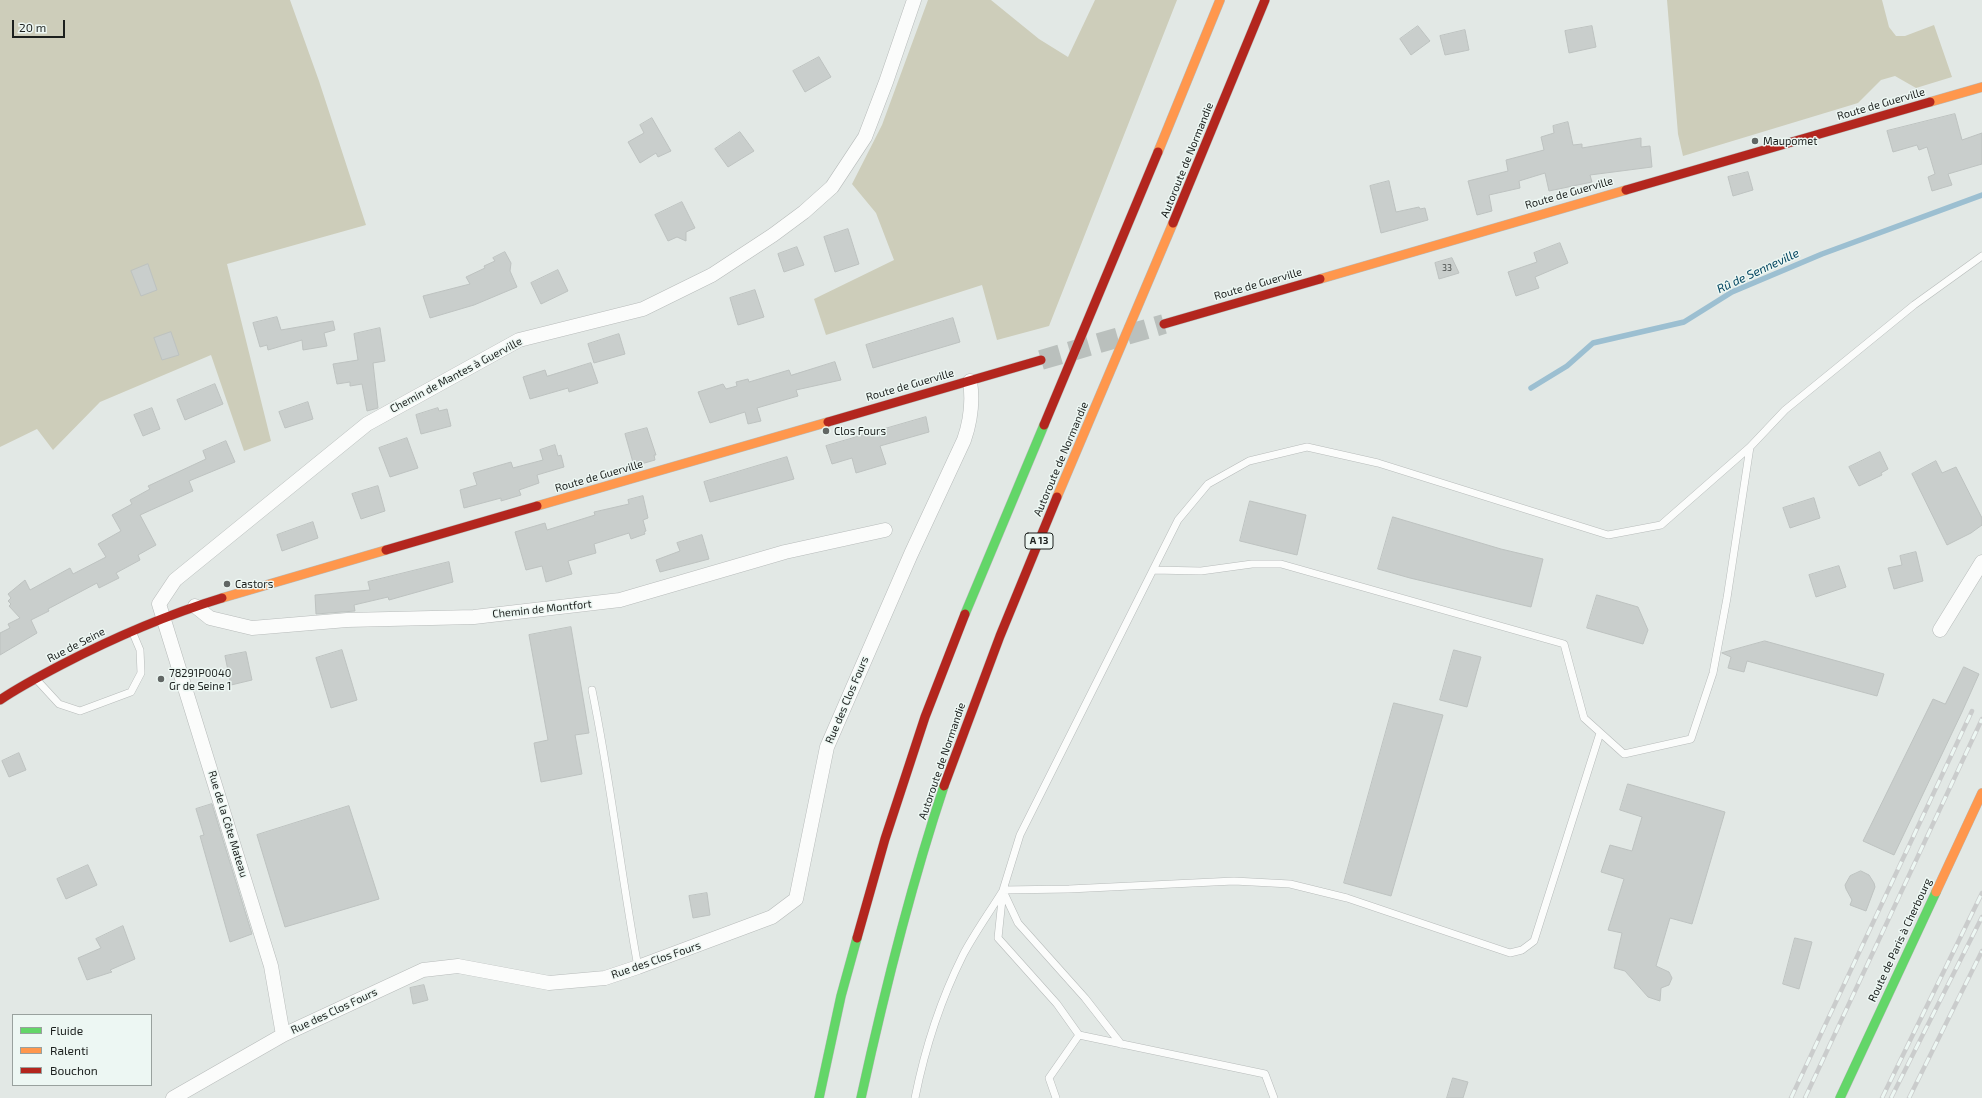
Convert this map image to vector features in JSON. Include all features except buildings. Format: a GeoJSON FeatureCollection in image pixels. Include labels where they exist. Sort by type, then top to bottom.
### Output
{"type":"FeatureCollection","features":[{"type":"Feature","properties":{"kind":"main road"},"geometry":{"type":"LineString","coordinates":[[819,1098],[841,996],[885,839],[925,717],[984,566],[1131,218],[1220,0]]}},
{"type":"Feature","properties":{"kind":"main road","name":"Autoroute de Normandie"},"geometry":{"type":"LineString","coordinates":[[861,1098],[878,1018],[923,855],[965,726],[1016,593],[1170,234],[1265,0]]}},
{"type":"Feature","properties":{"kind":"main road","name":"Route de Guerville"},"geometry":{"type":"LineString","coordinates":[[1164,324],[1982,86]]}},
{"type":"Feature","properties":{"kind":"main road","name":"Route de Guerville"},"geometry":{"type":"LineString","coordinates":[[165,616],[1041,360]]}},
{"type":"Feature","properties":{"kind":"main road","name":"Rue de Seine"},"geometry":{"type":"LineString","coordinates":[[0,700],[36,679],[132,630],[165,616]]}},
{"type":"Feature","properties":{"kind":"main road","name":"Route de Paris à Cherbourg"},"geometry":{"type":"LineString","coordinates":[[1840,1098],[1982,793]]}},
{"type":"Feature","properties":{"kind":"street","name":"Chemin de Mantes à Guerville"},"geometry":{"type":"LineString","coordinates":[[165,616],[159,604],[175,580],[367,424],[519,340],[643,309],[712,275],[773,235],[804,212],[832,187],[865,137],[886,82],[914,0]]}},
{"type":"Feature","properties":{"kind":"street","name":"Rue des Clos Fours"},"geometry":{"type":"LineString","coordinates":[[173,1098],[283,1034],[423,970],[458,966],[549,983],[605,978],[772,918],[796,899],[827,747],[911,554],[969,426],[972,394],[970,380]]}},
{"type":"Feature","properties":{"kind":"street","name":"Chemin de Montfort"},"geometry":{"type":"LineString","coordinates":[[195,606],[210,618],[252,628],[347,620],[482,616],[620,600],[785,552],[885,530]]}},
{"type":"Feature","properties":{"kind":"street"},"geometry":{"type":"LineString","coordinates":[[1940,630],[1982,562]]}},
{"type":"Feature","properties":{"kind":"street","name":"Rue de la Côte Mateau"},"geometry":{"type":"LineString","coordinates":[[165,616],[272,966],[283,1034]]}},
{"type":"Feature","properties":{"kind":"lane"},"geometry":{"type":"LineString","coordinates":[[1274,1098],[1265,1074],[1079,1034],[1057,1004],[998,938],[1003,890],[1020,835],[1178,520],[1208,484],[1249,461],[1307,447],[1378,463],[1608,535],[1661,526],[1750,447],[1785,410],[1914,305],[1982,256]]}},
{"type":"Feature","properties":{"kind":"lane"},"geometry":{"type":"LineString","coordinates":[[1153,570],[1201,571],[1252,564],[1281,564],[1564,644],[1584,718],[1624,754],[1691,739],[1713,673],[1727,598],[1750,447]]}},
{"type":"Feature","properties":{"kind":"lane"},"geometry":{"type":"LineString","coordinates":[[36,679],[59,704],[80,711],[131,692],[141,673],[140,650],[132,630]]}},
{"type":"Feature","properties":{"kind":"lane"},"geometry":{"type":"LineString","coordinates":[[592,690],[606,759],[627,908],[638,967]]}},
{"type":"Feature","properties":{"kind":"lane"},"geometry":{"type":"LineString","coordinates":[[1003,890],[1069,889],[1234,881],[1290,884],[1347,898],[1510,954],[1522,950],[1534,941],[1600,733]]}},
{"type":"Feature","properties":{"kind":"lane"},"geometry":{"type":"LineString","coordinates":[[1003,890],[1018,923],[1080,993],[1122,1044]]}},
{"type":"Feature","properties":{"kind":"lane"},"geometry":{"type":"LineString","coordinates":[[915,1098],[924,1057],[938,1012],[963,955],[1003,890]]}},
{"type":"Feature","properties":{"kind":"lane"},"geometry":{"type":"LineString","coordinates":[[1056,1098],[1049,1078],[1079,1034]]}},
{"type":"Feature","properties":{"kind":"green space"},"geometry":{"type":"Polygon","coordinates":[[[0,0],[290,0],[319,81],[366,225],[227,264],[271,441],[244,451],[211,355],[100,402],[53,450],[37,429],[0,447],[0,0]]]}},
{"type":"Feature","properties":{"kind":"green space"},"geometry":{"type":"Polygon","coordinates":[[[928,0],[991,0],[1039,39],[1068,57],[1095,0],[1177,0],[1049,326],[997,340],[982,285],[826,335],[814,299],[894,260],[876,213],[852,184],[882,125],[928,0]]]}},
{"type":"Feature","properties":{"kind":"green space"},"geometry":{"type":"Polygon","coordinates":[[[1667,0],[1882,0],[1889,27],[1896,36],[1905,36],[1934,25],[1952,77],[1916,88],[1895,76],[1881,80],[1858,103],[1683,156],[1678,134],[1667,0]]]}},
{"type":"Feature","properties":{"kind":"waterway","name":"Rû de Senneville"},"geometry":{"type":"LineString","coordinates":[[1531,388],[1567,366],[1593,343],[1684,322],[1732,292],[1822,254],[1982,195]]}},
{"type":"Feature","properties":{"kind":"tunnel"},"geometry":{"type":"LineString","coordinates":[[1041,360],[1164,324]]}},
{"type":"Feature","properties":{"kind":"railway"},"geometry":{"type":"LineString","coordinates":[[1791,1098],[1972,711]]}},
{"type":"Feature","properties":{"kind":"railway"},"geometry":{"type":"LineString","coordinates":[[1805,1098],[1982,719]]}},
{"type":"Feature","properties":{"kind":"railway"},"geometry":{"type":"LineString","coordinates":[[1882,1098],[1982,893]]}},
{"type":"Feature","properties":{"kind":"railway"},"geometry":{"type":"LineString","coordinates":[[1891,1098],[1982,917]]}},
{"type":"Feature","properties":{"kind":"railway"},"geometry":{"type":"LineString","coordinates":[[1909,1098],[1982,951]]}},
{"type":"Feature","properties":{"kind":"traffic: fast"},"geometry":{"type":"LineString","coordinates":[[965,614],[1044,425]]}},
{"type":"Feature","properties":{"kind":"traffic: fast"},"geometry":{"type":"LineString","coordinates":[[861,1098],[898,941],[944,786]]}},
{"type":"Feature","properties":{"kind":"traffic: fast"},"geometry":{"type":"LineString","coordinates":[[1840,1098],[1936,892]]}},
{"type":"Feature","properties":{"kind":"traffic: fast"},"geometry":{"type":"LineString","coordinates":[[819,1098],[841,996],[857,938]]}},
{"type":"Feature","properties":{"kind":"traffic: slow"},"geometry":{"type":"LineString","coordinates":[[1158,152],[1220,0]]}},
{"type":"Feature","properties":{"kind":"traffic: slow"},"geometry":{"type":"LineString","coordinates":[[1930,102],[1982,87]]}},
{"type":"Feature","properties":{"kind":"traffic: slow"},"geometry":{"type":"LineString","coordinates":[[1320,279],[1626,190]]}},
{"type":"Feature","properties":{"kind":"traffic: slow"},"geometry":{"type":"LineString","coordinates":[[1057,497],[1173,223]]}},
{"type":"Feature","properties":{"kind":"traffic: slow"},"geometry":{"type":"LineString","coordinates":[[537,506],[828,422]]}},
{"type":"Feature","properties":{"kind":"traffic: slow"},"geometry":{"type":"LineString","coordinates":[[222,598],[386,550]]}},
{"type":"Feature","properties":{"kind":"traffic: slow"},"geometry":{"type":"LineString","coordinates":[[1936,892],[1982,793]]}},
{"type":"Feature","properties":{"kind":"traffic: jam"},"geometry":{"type":"LineString","coordinates":[[1173,223],[1265,0]]}},
{"type":"Feature","properties":{"kind":"traffic: jam"},"geometry":{"type":"LineString","coordinates":[[1626,190],[1930,102]]}},
{"type":"Feature","properties":{"kind":"traffic: jam"},"geometry":{"type":"LineString","coordinates":[[1044,425],[1158,152]]}},
{"type":"Feature","properties":{"kind":"traffic: jam"},"geometry":{"type":"LineString","coordinates":[[1164,324],[1320,279]]}},
{"type":"Feature","properties":{"kind":"traffic: jam"},"geometry":{"type":"LineString","coordinates":[[828,422],[1041,360]]}},
{"type":"Feature","properties":{"kind":"traffic: jam"},"geometry":{"type":"LineString","coordinates":[[944,786],[1000,636],[1057,497]]}},
{"type":"Feature","properties":{"kind":"traffic: jam"},"geometry":{"type":"LineString","coordinates":[[386,550],[537,506]]}},
{"type":"Feature","properties":{"kind":"traffic: jam"},"geometry":{"type":"LineString","coordinates":[[0,700],[45,673],[120,636],[222,598]]}},
{"type":"Feature","properties":{"kind":"traffic: jam"},"geometry":{"type":"LineString","coordinates":[[857,938],[885,839],[925,717],[965,614]]}},
{"type":"Feature","properties":{"kind":"place","name":"Maupomet"},"geometry":{"type":"Point","coordinates":[1755,141]}},
{"type":"Feature","properties":{"kind":"place","name":"Clos Fours"},"geometry":{"type":"Point","coordinates":[826,431]}},
{"type":"Feature","properties":{"kind":"place","name":"Castors"},"geometry":{"type":"Point","coordinates":[227,584]}},
{"type":"Feature","properties":{"kind":"place","name":"78291P0040 Gr de Seine 1"},"geometry":{"type":"Point","coordinates":[161,679]}}]}
